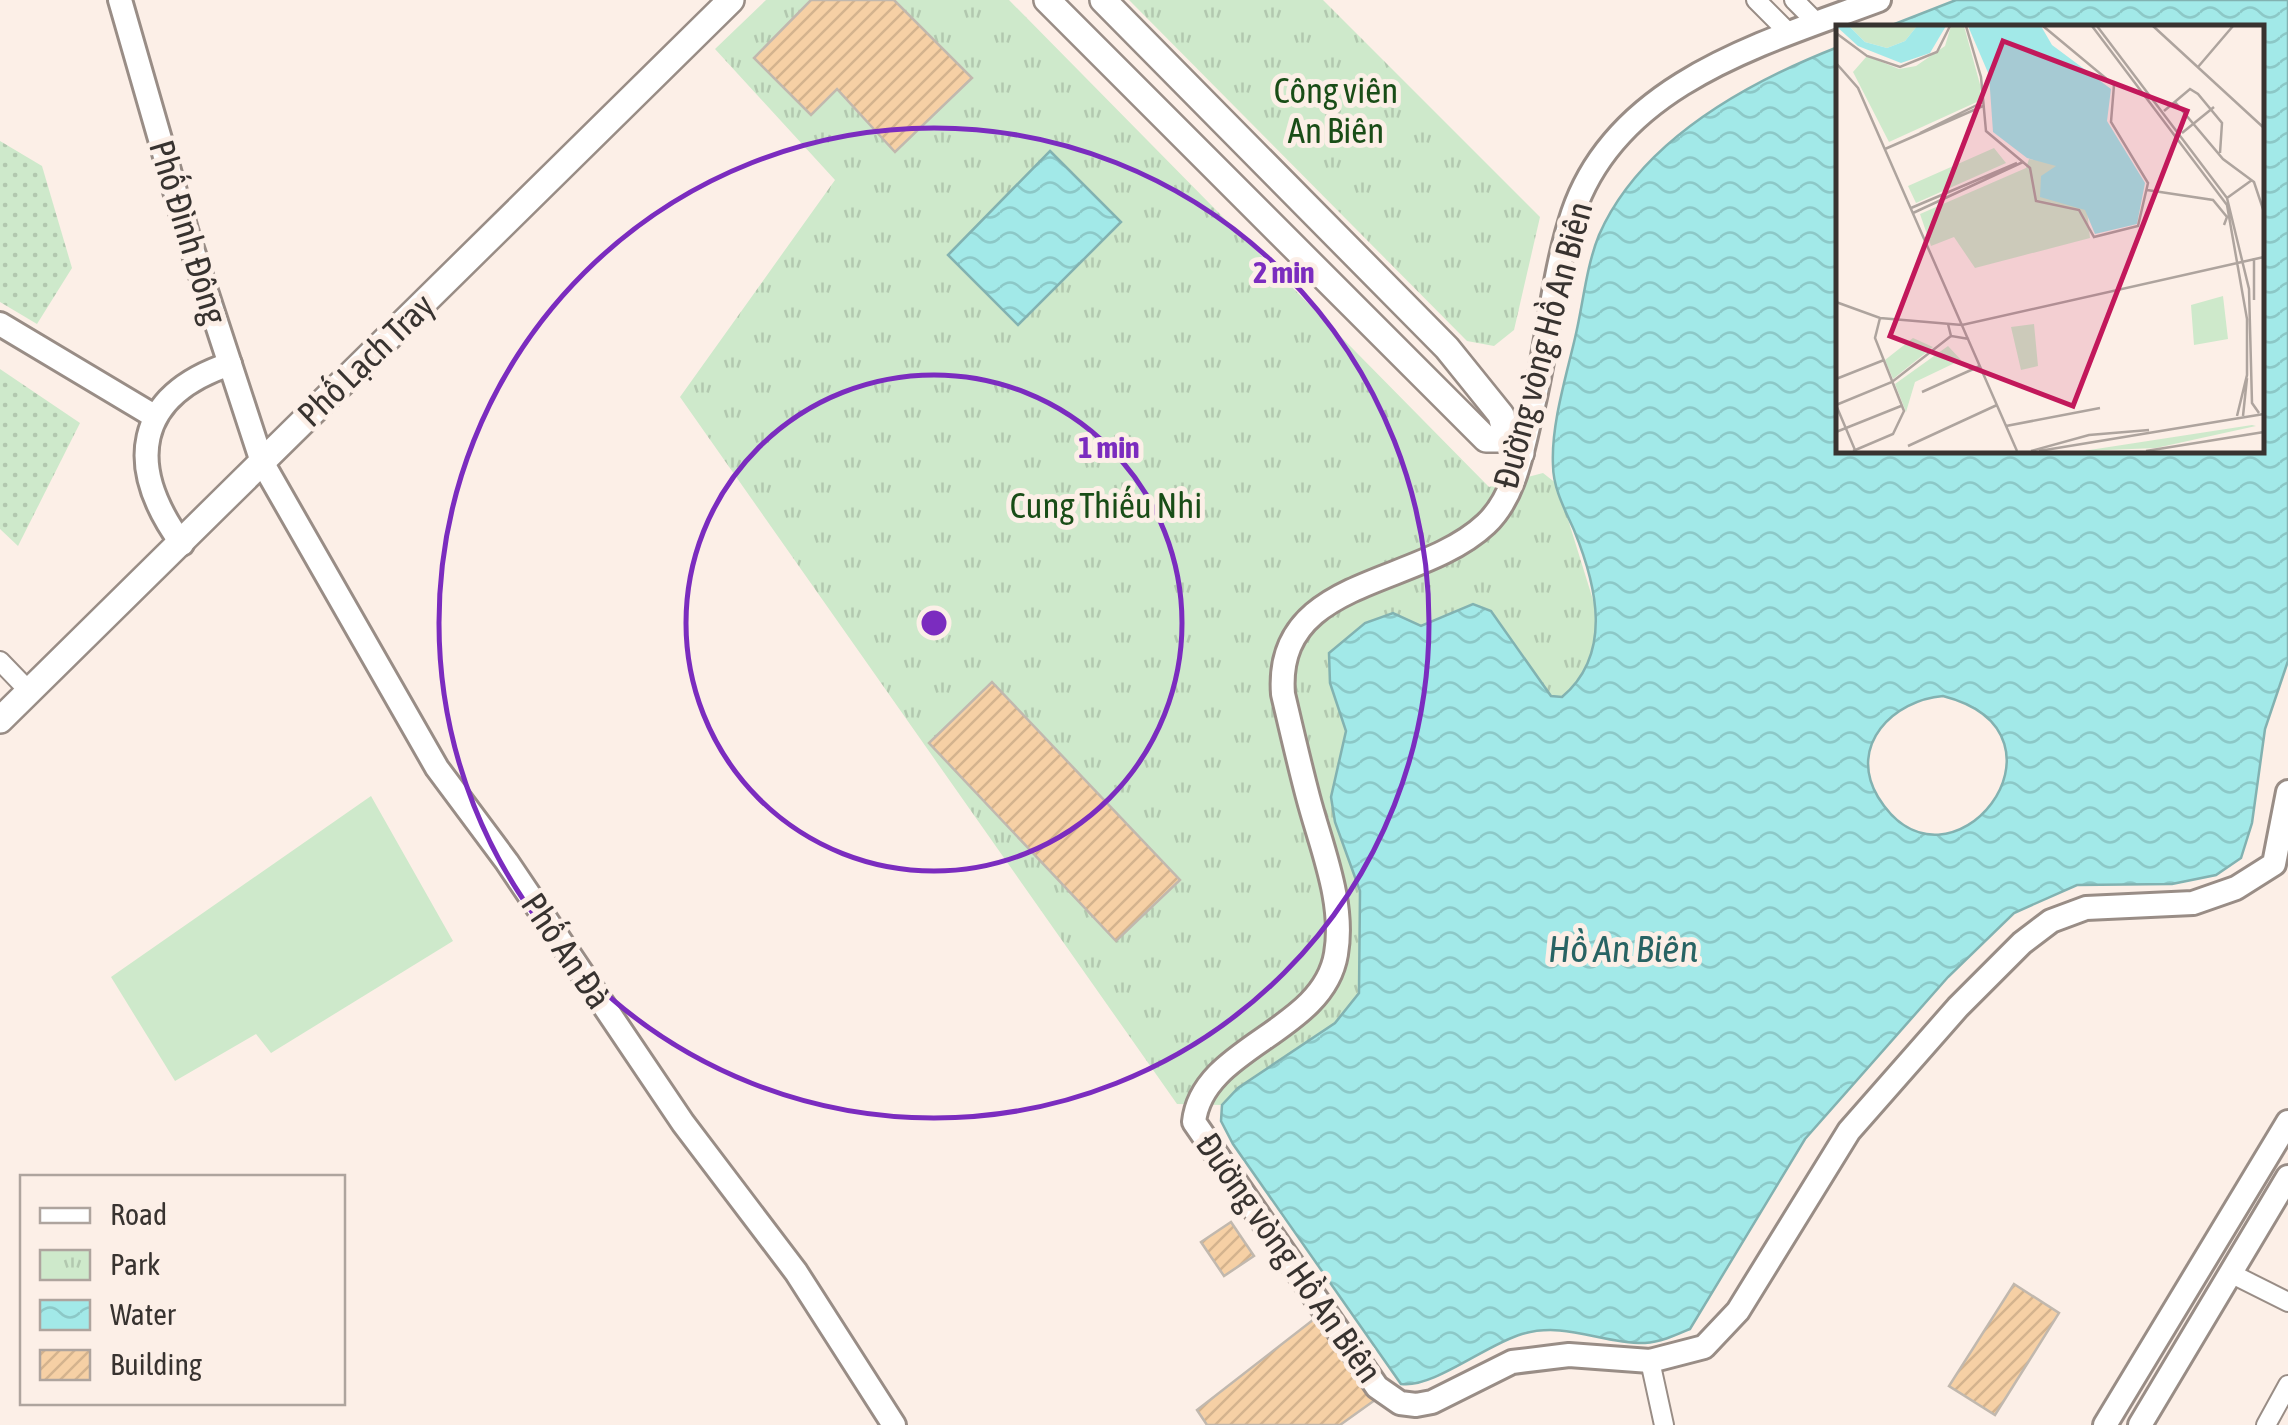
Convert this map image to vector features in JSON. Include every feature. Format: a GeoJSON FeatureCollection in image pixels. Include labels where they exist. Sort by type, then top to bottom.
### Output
{"type":"FeatureCollection","features":[{"type":"Feature","properties":{"kind":"main road","name":"Phố Lạch Tray"},"geometry":{"type":"LineString","coordinates":[[0,720],[731,0]]}},
{"type":"Feature","properties":{"kind":"main road"},"geometry":{"type":"LineString","coordinates":[[1047,0],[1486,440],[1514,446]]}},
{"type":"Feature","properties":{"kind":"main road"},"geometry":{"type":"LineString","coordinates":[[1103,0],[1447,348],[1501,415],[1514,446]]}},
{"type":"Feature","properties":{"kind":"main road"},"geometry":{"type":"LineString","coordinates":[[1202,155],[1230,129]]}},
{"type":"Feature","properties":{"kind":"street","name":"Phố Đình Đông"},"geometry":{"type":"LineString","coordinates":[[120,0],[262,462]]}},
{"type":"Feature","properties":{"kind":"street"},"geometry":{"type":"LineString","coordinates":[[1756,0],[1790,34]]}},
{"type":"Feature","properties":{"kind":"street"},"geometry":{"type":"LineString","coordinates":[[1794,0],[1818,23]]}},
{"type":"Feature","properties":{"kind":"street","name":"Đường vòng Hồ An Biên"},"geometry":{"type":"LineString","coordinates":[[1878,0],[1790,34],[1678,85],[1632,120],[1590,174],[1573,214],[1497,513],[1429,563],[1347,592],[1315,610],[1292,636],[1281,664],[1283,694],[1336,902],[1336,952],[1314,1001],[1209,1083],[1196,1105],[1194,1122],[1386,1396],[1416,1405],[1432,1402],[1512,1362],[1569,1355],[1650,1361],[1704,1347],[1738,1311],[1849,1132],[2022,943],[2051,921],[2086,908],[2193,903],[2236,888],[2274,864],[2288,792]]}},
{"type":"Feature","properties":{"kind":"street"},"geometry":{"type":"LineString","coordinates":[[0,324],[154,416]]}},
{"type":"Feature","properties":{"kind":"street"},"geometry":{"type":"LineString","coordinates":[[182,544],[163,517],[152,490],[147,462],[154,416],[166,398],[193,376],[230,364]]}},
{"type":"Feature","properties":{"kind":"street","name":"Phố An Đà"},"geometry":{"type":"LineString","coordinates":[[262,462],[437,768],[507,862],[683,1123],[796,1272],[894,1425]]}},
{"type":"Feature","properties":{"kind":"street"},"geometry":{"type":"LineString","coordinates":[[0,661],[29,691]]}},
{"type":"Feature","properties":{"kind":"street"},"geometry":{"type":"LineString","coordinates":[[2105,1425],[2288,1122]]}},
{"type":"Feature","properties":{"kind":"street"},"geometry":{"type":"LineString","coordinates":[[2140,1425],[2288,1177]]}},
{"type":"Feature","properties":{"kind":"street"},"geometry":{"type":"LineString","coordinates":[[2230,1273],[2288,1302]]}},
{"type":"Feature","properties":{"kind":"street"},"geometry":{"type":"LineString","coordinates":[[1650,1361],[1664,1425]]}},
{"type":"Feature","properties":{"kind":"street"},"geometry":{"type":"LineString","coordinates":[[2266,1425],[2288,1385]]}},
{"type":"Feature","properties":{"kind":"green space","name":"Cung Thiếu Nhi"},"geometry":{"type":"Polygon","coordinates":[[[766,0],[1009,0],[1489,487],[1543,473],[1557,484],[1594,603],[1599,681],[1376,886],[1362,1006],[1238,1088],[1222,1105],[1177,1104],[680,397],[835,180],[715,49],[766,0]]]}},
{"type":"Feature","properties":{"kind":"green space","name":"Công viên An Biên"},"geometry":{"type":"Polygon","coordinates":[[[1129,0],[1323,0],[1540,217],[1514,330],[1494,346],[1467,341],[1129,0]]]}},
{"type":"Feature","properties":{"kind":"green space"},"geometry":{"type":"Polygon","coordinates":[[[0,141],[42,166],[72,268],[37,324],[0,302],[0,141]]]}},
{"type":"Feature","properties":{"kind":"green space"},"geometry":{"type":"Polygon","coordinates":[[[0,369],[80,423],[18,546],[0,529],[0,369]]]}},
{"type":"Feature","properties":{"kind":"green space"},"geometry":{"type":"Polygon","coordinates":[[[371,796],[453,941],[271,1053],[256,1034],[175,1081],[111,977],[371,796]]]}},
{"type":"Feature","properties":{"kind":"water","name":"Hồ An Biên"},"geometry":{"type":"Polygon","coordinates":[[[1956,0],[2288,0],[2288,661],[2265,729],[2252,823],[2241,858],[2216,875],[2172,884],[2077,885],[2014,913],[1948,977],[1805,1139],[1690,1329],[1645,1343],[1569,1331],[1522,1334],[1428,1380],[1401,1384],[1233,1144],[1221,1121],[1222,1105],[1238,1088],[1335,1023],[1359,993],[1360,891],[1335,822],[1331,797],[1346,731],[1330,683],[1329,653],[1365,623],[1393,613],[1421,626],[1473,604],[1491,611],[1551,696],[1562,697],[1578,680],[1589,661],[1594,640],[1594,596],[1582,551],[1555,482],[1554,434],[1599,235],[1618,201],[1669,143],[1733,97],[1836,48],[1836,452],[2263,452],[2263,25],[1892,25],[1956,0]],[[1943,696],[1925,699],[1893,716],[1880,729],[1868,760],[1870,778],[1878,797],[1907,827],[1938,835],[1968,825],[1992,804],[2005,775],[2004,744],[1985,716],[1943,696]]]}},
{"type":"Feature","properties":{"kind":"water"},"geometry":{"type":"Polygon","coordinates":[[[1050,151],[1121,222],[1018,325],[948,255],[1050,151]]]}},
{"type":"Feature","properties":{"kind":"building"},"geometry":{"type":"Polygon","coordinates":[[[811,0],[894,0],[972,78],[895,152],[837,89],[811,115],[754,58],[811,0]]]}},
{"type":"Feature","properties":{"kind":"building"},"geometry":{"type":"Polygon","coordinates":[[[992,682],[1180,880],[1116,941],[929,743],[992,682]]]}},
{"type":"Feature","properties":{"kind":"building"},"geometry":{"type":"Polygon","coordinates":[[[1231,1222],[1254,1256],[1224,1276],[1201,1242],[1231,1222]]]}},
{"type":"Feature","properties":{"kind":"building"},"geometry":{"type":"Polygon","coordinates":[[[2014,1284],[2059,1313],[1995,1415],[1949,1386],[2014,1284]]]}},
{"type":"Feature","properties":{"kind":"building"},"geometry":{"type":"Polygon","coordinates":[[[1318,1316],[1375,1400],[1340,1425],[1207,1425],[1197,1410],[1318,1316]]]}}]}
